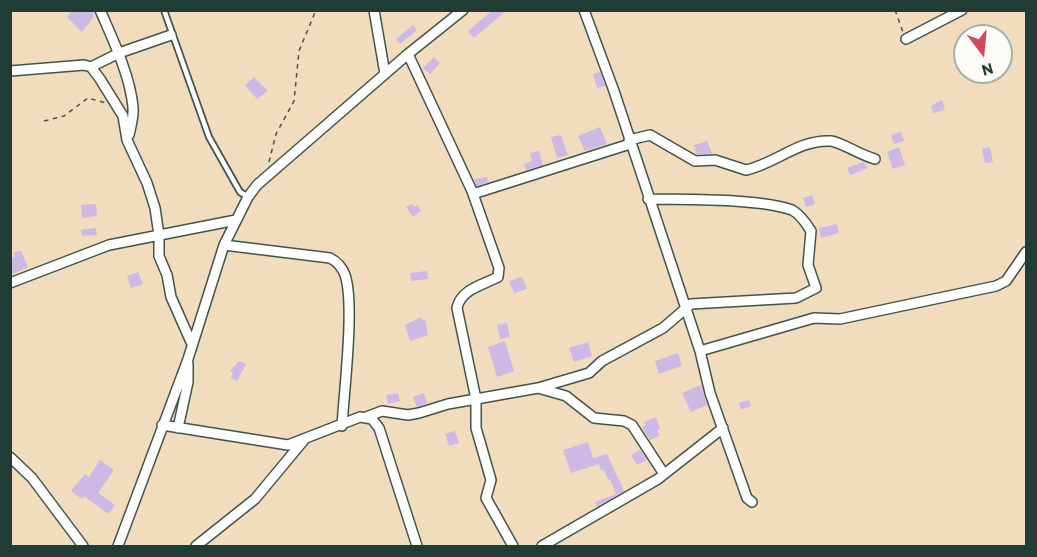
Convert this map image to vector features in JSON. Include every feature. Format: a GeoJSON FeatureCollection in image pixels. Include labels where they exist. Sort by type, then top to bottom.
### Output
{"type":"FeatureCollection","features":[{"type":"Feature","properties":{"kind":"street"},"geometry":{"type":"LineString","coordinates":[[100,10],[119,53],[134,110],[128,140]]}},
{"type":"Feature","properties":{"kind":"street"},"geometry":{"type":"LineString","coordinates":[[374,10],[385,74]]}},
{"type":"Feature","properties":{"kind":"street"},"geometry":{"type":"LineString","coordinates":[[118,546],[188,358],[191,342],[224,246],[248,197],[269,175],[385,74],[463,10]]}},
{"type":"Feature","properties":{"kind":"street"},"geometry":{"type":"LineString","coordinates":[[585,10],[700,351],[723,428],[747,498],[752,502]]}},
{"type":"Feature","properties":{"kind":"street"},"geometry":{"type":"LineString","coordinates":[[906,39],[962,10]]}},
{"type":"Feature","properties":{"kind":"street"},"geometry":{"type":"LineString","coordinates":[[10,71],[61,66],[91,67],[119,53],[171,35]]}},
{"type":"Feature","properties":{"kind":"street"},"geometry":{"type":"LineString","coordinates":[[408,54],[473,194],[499,268],[498,277],[460,298],[457,308],[476,399],[476,428],[491,480],[486,494],[487,503],[513,546]]}},
{"type":"Feature","properties":{"kind":"street"},"geometry":{"type":"LineString","coordinates":[[91,67],[123,116],[128,140],[147,183],[159,235],[159,256],[167,275],[171,297],[191,342]]}},
{"type":"Feature","properties":{"kind":"street"},"geometry":{"type":"LineString","coordinates":[[473,194],[650,135],[695,161],[715,160],[746,170],[789,150],[822,142],[838,143],[858,155],[874,159]]}},
{"type":"Feature","properties":{"kind":"street"},"geometry":{"type":"LineString","coordinates":[[162,425],[281,445],[304,440],[382,411],[408,415],[419,413],[476,399],[538,388],[589,373],[602,361],[663,328],[684,308],[701,302],[796,298],[814,291],[817,285],[808,256],[811,231],[795,211],[775,206],[648,199]]}},
{"type":"Feature","properties":{"kind":"street"},"geometry":{"type":"LineString","coordinates":[[10,283],[109,245],[236,220]]}},
{"type":"Feature","properties":{"kind":"street"},"geometry":{"type":"LineString","coordinates":[[224,246],[330,258],[342,267],[348,286],[342,426]]}},
{"type":"Feature","properties":{"kind":"street"},"geometry":{"type":"LineString","coordinates":[[700,351],[814,318],[840,319],[996,286],[1006,281],[1026,252]]}},
{"type":"Feature","properties":{"kind":"street"},"geometry":{"type":"LineString","coordinates":[[178,428],[188,382],[188,358]]}},
{"type":"Feature","properties":{"kind":"street"},"geometry":{"type":"LineString","coordinates":[[538,388],[566,396],[594,418],[624,421],[632,425],[664,474]]}},
{"type":"Feature","properties":{"kind":"street"},"geometry":{"type":"LineString","coordinates":[[366,417],[372,419],[379,428],[417,546]]}},
{"type":"Feature","properties":{"kind":"street"},"geometry":{"type":"LineString","coordinates":[[542,546],[664,474],[723,428]]}},
{"type":"Feature","properties":{"kind":"street"},"geometry":{"type":"LineString","coordinates":[[196,546],[232,520],[255,499],[304,440]]}},
{"type":"Feature","properties":{"kind":"street"},"geometry":{"type":"LineString","coordinates":[[10,457],[32,478],[83,546]]}},
{"type":"Feature","properties":{"kind":"lane"},"geometry":{"type":"LineString","coordinates":[[164,10],[171,35],[218,155],[240,192],[248,197]]}},
{"type":"Feature","properties":{"kind":"path"},"geometry":{"type":"LineString","coordinates":[[269,175],[269,160],[276,134],[294,101],[298,51],[316,10]]}},
{"type":"Feature","properties":{"kind":"path"},"geometry":{"type":"LineString","coordinates":[[895,10],[906,39]]}},
{"type":"Feature","properties":{"kind":"path"},"geometry":{"type":"LineString","coordinates":[[44,121],[64,116],[88,98],[104,103],[115,103]]}},
{"type":"Feature","properties":{"kind":"building"},"geometry":{"type":"Polygon","coordinates":[[[72,10],[90,10],[94,13],[93,18],[82,32],[67,17],[72,10]]]}},
{"type":"Feature","properties":{"kind":"building"},"geometry":{"type":"Polygon","coordinates":[[[493,10],[507,10],[474,38],[468,31],[493,10]]]}},
{"type":"Feature","properties":{"kind":"building"},"geometry":{"type":"Polygon","coordinates":[[[413,25],[417,30],[400,44],[396,39],[413,25]]]}},
{"type":"Feature","properties":{"kind":"building"},"geometry":{"type":"Polygon","coordinates":[[[434,57],[440,63],[430,74],[423,68],[434,57]]]}},
{"type":"Feature","properties":{"kind":"building"},"geometry":{"type":"Polygon","coordinates":[[[600,72],[605,86],[597,88],[593,74],[600,72]]]}},
{"type":"Feature","properties":{"kind":"building"},"geometry":{"type":"Polygon","coordinates":[[[254,77],[268,91],[257,99],[245,85],[254,77]]]}},
{"type":"Feature","properties":{"kind":"building"},"geometry":{"type":"Polygon","coordinates":[[[942,100],[945,110],[933,113],[931,106],[942,100]]]}},
{"type":"Feature","properties":{"kind":"building"},"geometry":{"type":"Polygon","coordinates":[[[600,127],[607,144],[585,151],[578,136],[600,127]]]}},
{"type":"Feature","properties":{"kind":"building"},"geometry":{"type":"Polygon","coordinates":[[[901,132],[904,141],[894,144],[891,135],[901,132]]]}},
{"type":"Feature","properties":{"kind":"building"},"geometry":{"type":"Polygon","coordinates":[[[561,135],[568,155],[557,158],[551,137],[561,135]]]}},
{"type":"Feature","properties":{"kind":"building"},"geometry":{"type":"Polygon","coordinates":[[[707,141],[712,153],[697,154],[694,145],[707,141]]]}},
{"type":"Feature","properties":{"kind":"building"},"geometry":{"type":"Polygon","coordinates":[[[899,147],[905,165],[893,169],[887,152],[899,147]]]}},
{"type":"Feature","properties":{"kind":"building"},"geometry":{"type":"Polygon","coordinates":[[[990,147],[993,162],[985,163],[982,149],[990,147]]]}},
{"type":"Feature","properties":{"kind":"building"},"geometry":{"type":"Polygon","coordinates":[[[539,151],[543,165],[526,170],[524,164],[532,161],[530,153],[539,151]]]}},
{"type":"Feature","properties":{"kind":"building"},"geometry":{"type":"Polygon","coordinates":[[[863,162],[868,168],[850,175],[847,168],[863,162]]]}},
{"type":"Feature","properties":{"kind":"building"},"geometry":{"type":"Polygon","coordinates":[[[487,177],[488,182],[477,186],[474,179],[487,177]]]}},
{"type":"Feature","properties":{"kind":"building"},"geometry":{"type":"Polygon","coordinates":[[[812,195],[815,204],[806,207],[803,198],[812,195]]]}},
{"type":"Feature","properties":{"kind":"building"},"geometry":{"type":"Polygon","coordinates":[[[96,204],[97,216],[82,218],[81,205],[96,204]]]}},
{"type":"Feature","properties":{"kind":"building"},"geometry":{"type":"Polygon","coordinates":[[[412,204],[414,207],[417,205],[421,211],[413,217],[406,207],[412,204]]]}},
{"type":"Feature","properties":{"kind":"building"},"geometry":{"type":"Polygon","coordinates":[[[837,224],[839,233],[821,238],[819,228],[837,224]]]}},
{"type":"Feature","properties":{"kind":"building"},"geometry":{"type":"Polygon","coordinates":[[[96,228],[97,235],[82,236],[81,230],[96,228]]]}},
{"type":"Feature","properties":{"kind":"building"},"geometry":{"type":"Polygon","coordinates":[[[21,251],[28,267],[10,275],[10,258],[15,257],[14,252],[21,251]]]}},
{"type":"Feature","properties":{"kind":"building"},"geometry":{"type":"Polygon","coordinates":[[[427,271],[428,279],[411,281],[410,273],[427,271]]]}},
{"type":"Feature","properties":{"kind":"building"},"geometry":{"type":"Polygon","coordinates":[[[138,272],[143,284],[131,288],[127,276],[138,272]]]}},
{"type":"Feature","properties":{"kind":"building"},"geometry":{"type":"Polygon","coordinates":[[[522,277],[527,289],[514,293],[509,281],[522,277]]]}},
{"type":"Feature","properties":{"kind":"building"},"geometry":{"type":"Polygon","coordinates":[[[421,317],[422,320],[425,319],[428,335],[410,341],[405,325],[421,317]]]}},
{"type":"Feature","properties":{"kind":"building"},"geometry":{"type":"Polygon","coordinates":[[[507,323],[510,337],[500,339],[497,325],[507,323]]]}},
{"type":"Feature","properties":{"kind":"building"},"geometry":{"type":"Polygon","coordinates":[[[505,341],[514,371],[497,377],[488,347],[505,341]]]}},
{"type":"Feature","properties":{"kind":"building"},"geometry":{"type":"Polygon","coordinates":[[[588,342],[592,356],[574,362],[569,348],[588,342]]]}},
{"type":"Feature","properties":{"kind":"building"},"geometry":{"type":"Polygon","coordinates":[[[678,353],[682,366],[659,374],[655,361],[678,353]]]}},
{"type":"Feature","properties":{"kind":"building"},"geometry":{"type":"Polygon","coordinates":[[[239,361],[246,364],[237,381],[231,378],[233,373],[230,371],[239,361]]]}},
{"type":"Feature","properties":{"kind":"building"},"geometry":{"type":"Polygon","coordinates":[[[701,385],[707,405],[691,412],[682,393],[701,385]]]}},
{"type":"Feature","properties":{"kind":"building"},"geometry":{"type":"Polygon","coordinates":[[[398,393],[400,401],[388,404],[386,395],[398,393]]]}},
{"type":"Feature","properties":{"kind":"building"},"geometry":{"type":"Polygon","coordinates":[[[424,393],[427,403],[417,407],[413,397],[424,393]]]}},
{"type":"Feature","properties":{"kind":"building"},"geometry":{"type":"Polygon","coordinates":[[[749,400],[751,406],[741,410],[739,403],[749,400]]]}},
{"type":"Feature","properties":{"kind":"building"},"geometry":{"type":"Polygon","coordinates":[[[656,417],[660,429],[657,430],[659,436],[650,440],[642,427],[645,426],[644,422],[656,417]]]}},
{"type":"Feature","properties":{"kind":"building"},"geometry":{"type":"Polygon","coordinates":[[[455,431],[459,443],[449,446],[445,434],[455,431]]]}},
{"type":"Feature","properties":{"kind":"building"},"geometry":{"type":"Polygon","coordinates":[[[588,442],[593,458],[607,454],[624,491],[597,507],[595,502],[616,494],[610,479],[608,480],[604,470],[601,471],[599,464],[571,473],[563,450],[588,442]]]}},
{"type":"Feature","properties":{"kind":"building"},"geometry":{"type":"Polygon","coordinates":[[[640,450],[647,460],[637,465],[631,455],[640,450]]]}},
{"type":"Feature","properties":{"kind":"building"},"geometry":{"type":"Polygon","coordinates":[[[100,460],[114,470],[98,493],[115,505],[108,514],[84,496],[82,499],[71,491],[85,474],[89,477],[100,460]]]}}]}
